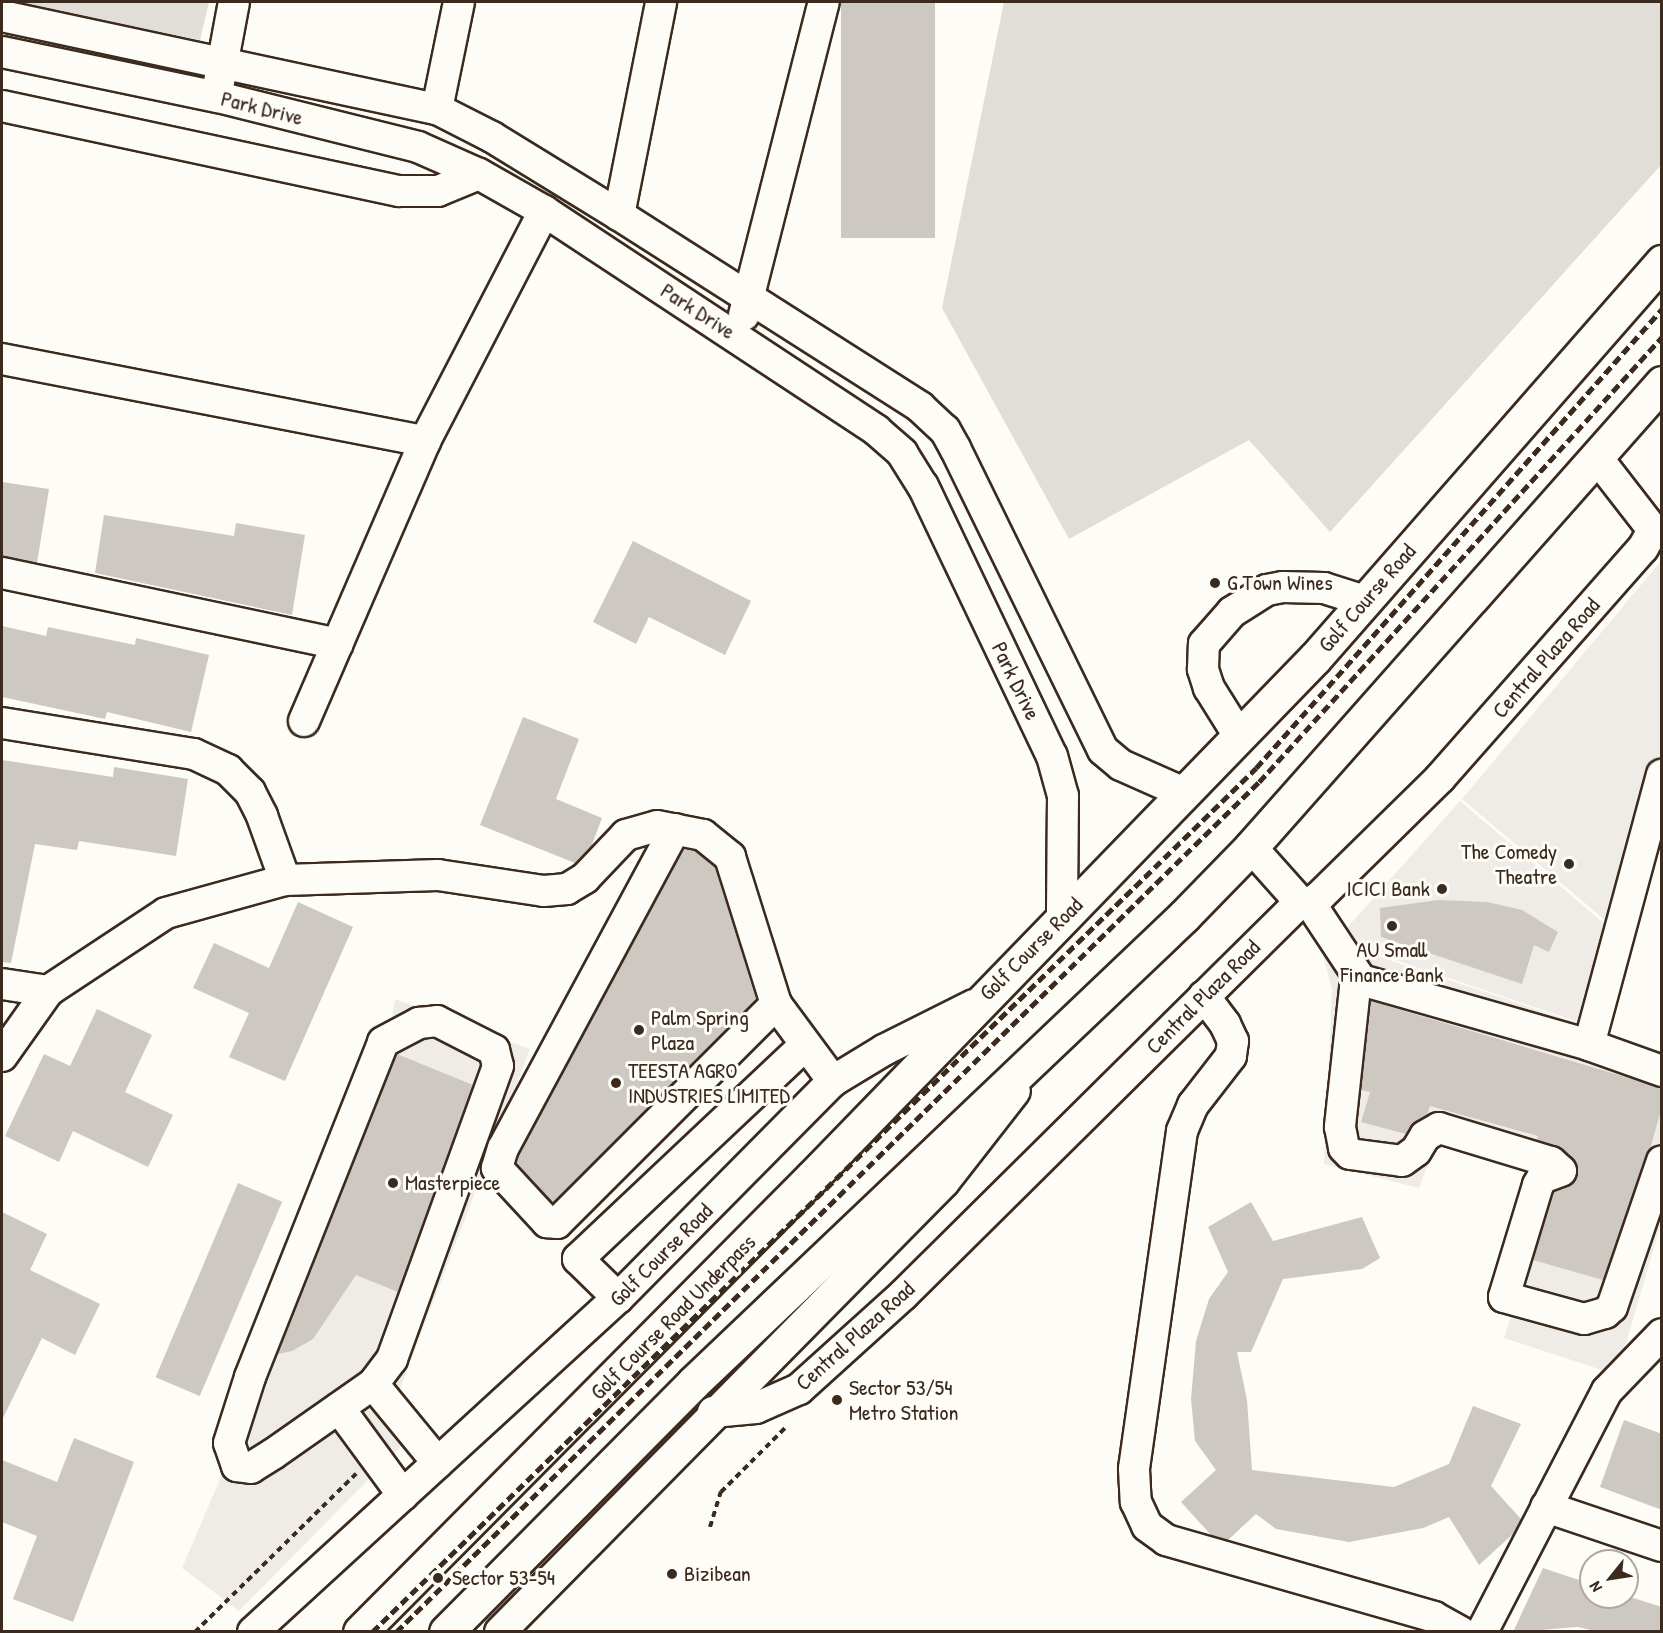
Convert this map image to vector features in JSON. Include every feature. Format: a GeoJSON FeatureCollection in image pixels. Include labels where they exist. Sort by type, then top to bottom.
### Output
{"type":"FeatureCollection","features":[{"type":"Feature","properties":{"kind":"main road","name":"Golf Course Road"},"geometry":{"type":"LineString","coordinates":[[983,1001],[1239,736],[1365,601],[1662,262]]}},
{"type":"Feature","properties":{"kind":"main road"},"geometry":{"type":"LineString","coordinates":[[446,1632],[693,1383],[1049,1049],[1251,847],[1598,459],[1662,383]]}},
{"type":"Feature","properties":{"kind":"main road","name":"Golf Course Road Underpass"},"geometry":{"type":"LineString","coordinates":[[360,1632],[983,1001]]}},
{"type":"Feature","properties":{"kind":"street"},"geometry":{"type":"LineString","coordinates":[[218,98],[220,63],[234,2]]}},
{"type":"Feature","properties":{"kind":"street"},"geometry":{"type":"LineString","coordinates":[[437,109],[459,2]]}},
{"type":"Feature","properties":{"kind":"street"},"geometry":{"type":"LineString","coordinates":[[619,215],[661,2]]}},
{"type":"Feature","properties":{"kind":"street"},"geometry":{"type":"LineString","coordinates":[[736,335],[751,297],[824,2]]}},
{"type":"Feature","properties":{"kind":"street","name":"Park Drive"},"geometry":{"type":"LineString","coordinates":[[2,16],[220,63],[397,97],[437,109],[492,137],[619,215],[751,297],[920,407],[945,430],[1094,736],[1122,765],[1184,793]]}},
{"type":"Feature","properties":{"kind":"street","name":"Park Drive"},"geometry":{"type":"LineString","coordinates":[[2,52],[218,98],[418,147],[479,174],[544,211],[736,335],[876,430],[902,453],[923,486],[1052,756],[1063,796],[1062,919]]}},
{"type":"Feature","properties":{"kind":"street"},"geometry":{"type":"LineString","coordinates":[[2,106],[399,191],[438,191],[479,174]]}},
{"type":"Feature","properties":{"kind":"street"},"geometry":{"type":"LineString","coordinates":[[304,721],[425,441],[544,211]]}},
{"type":"Feature","properties":{"kind":"street"},"geometry":{"type":"LineString","coordinates":[[2,359],[425,441]]}},
{"type":"Feature","properties":{"kind":"street"},"geometry":{"type":"LineString","coordinates":[[1598,459],[1657,532]]}},
{"type":"Feature","properties":{"kind":"street","name":"Central Plaza Road"},"geometry":{"type":"LineString","coordinates":[[713,1412],[775,1401],[813,1377],[980,1220],[1209,991],[1440,778],[1657,532]]}},
{"type":"Feature","properties":{"kind":"street"},"geometry":{"type":"LineString","coordinates":[[2,573],[338,644]]}},
{"type":"Feature","properties":{"kind":"street"},"geometry":{"type":"LineString","coordinates":[[1239,736],[1209,688],[1203,669],[1204,644],[1218,628],[1258,595],[1283,587],[1324,588],[1365,601]]}},
{"type":"Feature","properties":{"kind":"street"},"geometry":{"type":"LineString","coordinates":[[2,723],[194,754],[228,770],[250,792],[262,816],[285,880]]}},
{"type":"Feature","properties":{"kind":"street"},"geometry":{"type":"LineString","coordinates":[[1052,756],[1094,736]]}},
{"type":"Feature","properties":{"kind":"street"},"geometry":{"type":"LineString","coordinates":[[1589,1045],[1662,775]]}},
{"type":"Feature","properties":{"kind":"street"},"geometry":{"type":"LineString","coordinates":[[2,1056],[48,991],[166,913],[285,880],[438,875],[543,891],[567,889],[585,878],[626,835],[642,828],[675,828],[703,835],[729,857],[776,1004],[804,1046],[833,1081]]}},
{"type":"Feature","properties":{"kind":"street"},"geometry":{"type":"LineString","coordinates":[[618,1298],[578,1259],[553,1225],[500,1172],[496,1161],[675,828]]}},
{"type":"Feature","properties":{"kind":"street"},"geometry":{"type":"LineString","coordinates":[[1251,847],[1305,903],[1361,980],[1589,1045],[1662,1071]]}},
{"type":"Feature","properties":{"kind":"street"},"geometry":{"type":"LineString","coordinates":[[1361,980],[1355,988],[1340,1127],[1344,1148],[1350,1154],[1402,1161],[1416,1151],[1425,1136],[1439,1128],[1551,1162],[1561,1172],[1542,1178],[1538,1185],[1504,1298],[1584,1319],[1605,1314],[1612,1307],[1662,1161]]}},
{"type":"Feature","properties":{"kind":"street"},"geometry":{"type":"LineString","coordinates":[[2,984],[48,991]]}},
{"type":"Feature","properties":{"kind":"street"},"geometry":{"type":"LineString","coordinates":[[1209,991],[1234,1006],[1239,1032],[1233,1041],[1231,1056],[1193,1105],[1182,1131],[1134,1469],[1136,1502],[1147,1526],[1166,1540],[1434,1617],[1461,1632]]}},
{"type":"Feature","properties":{"kind":"street","name":"Golf Course Road"},"geometry":{"type":"LineString","coordinates":[[253,1632],[618,1298],[833,1081],[884,1050],[983,1001]]}},
{"type":"Feature","properties":{"kind":"street"},"geometry":{"type":"LineString","coordinates":[[553,1225],[776,1004]]}},
{"type":"Feature","properties":{"kind":"street"},"geometry":{"type":"LineString","coordinates":[[437,1021],[494,1050],[498,1066],[392,1359],[373,1384],[339,1408],[251,1468],[237,1466],[229,1443],[249,1377],[383,1042],[419,1023],[437,1021]]}},
{"type":"Feature","properties":{"kind":"street"},"geometry":{"type":"LineString","coordinates":[[578,1259],[804,1046]]}},
{"type":"Feature","properties":{"kind":"street"},"geometry":{"type":"LineString","coordinates":[[500,1632],[713,1412],[944,1182],[1049,1049]]}},
{"type":"Feature","properties":{"kind":"street"},"geometry":{"type":"LineString","coordinates":[[1482,1632],[1607,1391],[1662,1334]]}},
{"type":"Feature","properties":{"kind":"street"},"geometry":{"type":"LineString","coordinates":[[373,1384],[438,1463]]}},
{"type":"Feature","properties":{"kind":"street"},"geometry":{"type":"LineString","coordinates":[[339,1408],[403,1495]]}},
{"type":"Feature","properties":{"kind":"street"},"geometry":{"type":"LineString","coordinates":[[1546,1508],[1662,1546]]}},
{"type":"Feature","properties":{"kind":"path"},"geometry":{"type":"LineString","coordinates":[[195,1632],[293,1540],[374,1456]]}},
{"type":"Feature","properties":{"kind":"path"},"geometry":{"type":"LineString","coordinates":[[710,1527],[721,1492]]}},
{"type":"Feature","properties":{"kind":"shaded area"},"geometry":{"type":"Polygon","coordinates":[[[14,2],[209,2],[200,40],[14,2]]]}},
{"type":"Feature","properties":{"kind":"shaded area"},"geometry":{"type":"Polygon","coordinates":[[[1004,2],[1661,2],[1661,165],[1330,532],[1249,440],[1069,539],[942,308],[1004,2]]]}},
{"type":"Feature","properties":{"kind":"shaded area"},"geometry":{"type":"Polygon","coordinates":[[[1661,561],[1661,798],[1626,938],[1462,799],[1661,561]]]}},
{"type":"Feature","properties":{"kind":"shaded area"},"geometry":{"type":"Polygon","coordinates":[[[1460,801],[1626,942],[1605,1031],[1336,940],[1460,801]]]}},
{"type":"Feature","properties":{"kind":"shaded area"},"geometry":{"type":"Polygon","coordinates":[[[1335,942],[1661,1051],[1661,1223],[1617,1375],[1504,1338],[1557,1174],[1438,1138],[1419,1188],[1324,1164],[1332,990],[1322,951],[1335,942]]]}},
{"type":"Feature","properties":{"kind":"shaded area","name":"Masterpiece"},"geometry":{"type":"Polygon","coordinates":[[[395,999],[530,1049],[398,1394],[423,1424],[239,1611],[182,1568],[273,1355],[387,1050],[395,999]]]}},
{"type":"Feature","properties":{"kind":"building"},"geometry":{"type":"Polygon","coordinates":[[[841,2],[935,2],[935,238],[841,238],[841,2]]]}},
{"type":"Feature","properties":{"kind":"building"},"geometry":{"type":"Polygon","coordinates":[[[2,482],[49,489],[37,563],[2,556],[2,482]]]}},
{"type":"Feature","properties":{"kind":"building"},"geometry":{"type":"Polygon","coordinates":[[[104,515],[234,536],[236,523],[305,535],[292,615],[95,573],[104,515]]]}},
{"type":"Feature","properties":{"kind":"building"},"geometry":{"type":"Polygon","coordinates":[[[633,541],[751,601],[725,655],[649,617],[636,644],[593,622],[633,541]]]}},
{"type":"Feature","properties":{"kind":"building"},"geometry":{"type":"Polygon","coordinates":[[[2,626],[46,636],[48,627],[135,645],[136,638],[209,655],[191,732],[107,712],[105,719],[2,697],[2,626]]]}},
{"type":"Feature","properties":{"kind":"building"},"geometry":{"type":"Polygon","coordinates":[[[523,717],[579,739],[556,799],[602,818],[591,847],[575,863],[480,825],[523,717]]]}},
{"type":"Feature","properties":{"kind":"building"},"geometry":{"type":"Polygon","coordinates":[[[2,760],[113,777],[114,767],[188,779],[176,856],[79,841],[77,850],[35,844],[11,963],[2,962],[2,760]]]}},
{"type":"Feature","properties":{"kind":"building","name":"Palm Spring Plaza"},"geometry":{"type":"Polygon","coordinates":[[[684,849],[695,851],[715,867],[756,999],[553,1203],[516,1164],[519,1155],[684,849]]]}},
{"type":"Feature","properties":{"kind":"building"},"geometry":{"type":"Polygon","coordinates":[[[1439,900],[1487,902],[1522,910],[1558,932],[1549,952],[1534,945],[1522,984],[1381,937],[1380,908],[1439,900]]]}},
{"type":"Feature","properties":{"kind":"building"},"geometry":{"type":"Polygon","coordinates":[[[298,902],[353,927],[285,1081],[229,1057],[249,1013],[193,988],[214,943],[269,968],[298,902]]]}},
{"type":"Feature","properties":{"kind":"building"},"geometry":{"type":"Polygon","coordinates":[[[1371,1001],[1662,1088],[1662,1107],[1650,1149],[1603,1280],[1533,1260],[1554,1192],[1574,1183],[1578,1175],[1577,1165],[1562,1149],[1537,1140],[1538,1136],[1430,1106],[1427,1115],[1406,1134],[1361,1122],[1370,1092],[1361,1090],[1371,1001]]]}},
{"type":"Feature","properties":{"kind":"building"},"geometry":{"type":"Polygon","coordinates":[[[97,1009],[152,1035],[125,1092],[173,1115],[148,1167],[73,1131],[59,1162],[5,1136],[44,1054],[70,1066],[97,1009]]]}},
{"type":"Feature","properties":{"kind":"building","name":"Masterpiece"},"geometry":{"type":"Polygon","coordinates":[[[397,1054],[473,1085],[398,1292],[356,1275],[313,1339],[292,1351],[278,1354],[397,1054]]]}},
{"type":"Feature","properties":{"kind":"building"},"geometry":{"type":"Polygon","coordinates":[[[238,1183],[282,1202],[200,1396],[156,1377],[238,1183]]]}},
{"type":"Feature","properties":{"kind":"building"},"geometry":{"type":"Polygon","coordinates":[[[1251,1202],[1273,1241],[1362,1217],[1380,1258],[1362,1269],[1283,1279],[1251,1352],[1237,1352],[1247,1400],[1252,1470],[1394,1487],[1449,1464],[1473,1406],[1521,1424],[1491,1486],[1521,1519],[1514,1533],[1479,1565],[1449,1517],[1423,1528],[1349,1542],[1276,1529],[1256,1514],[1228,1540],[1211,1535],[1181,1502],[1216,1470],[1195,1441],[1191,1399],[1196,1341],[1209,1299],[1228,1272],[1208,1227],[1251,1202]]]}},
{"type":"Feature","properties":{"kind":"building"},"geometry":{"type":"Polygon","coordinates":[[[2,1212],[47,1234],[30,1270],[100,1304],[75,1355],[42,1338],[2,1420],[2,1212]]]}},
{"type":"Feature","properties":{"kind":"building"},"geometry":{"type":"Polygon","coordinates":[[[1624,1420],[1662,1434],[1662,1510],[1600,1487],[1624,1420]]]}},
{"type":"Feature","properties":{"kind":"building"},"geometry":{"type":"Polygon","coordinates":[[[74,1438],[134,1462],[73,1622],[13,1599],[37,1536],[2,1522],[2,1460],[57,1482],[74,1438]]]}},
{"type":"Feature","properties":{"kind":"building"},"geometry":{"type":"Polygon","coordinates":[[[1543,1568],[1579,1580],[1579,1609],[1639,1609],[1639,1600],[1662,1607],[1662,1632],[1599,1632],[1578,1627],[1513,1632],[1543,1568]]]}},
{"type":"Feature","properties":{"kind":"railway"},"geometry":{"type":"LineString","coordinates":[[372,1632],[1256,768],[1662,309]]}},
{"type":"Feature","properties":{"kind":"railway"},"geometry":{"type":"LineString","coordinates":[[396,1632],[1259,782],[1662,337]]}},
{"type":"Feature","properties":{"kind":"place","name":"G Town Wines"},"geometry":{"type":"Point","coordinates":[1215,583]}},
{"type":"Feature","properties":{"kind":"place","name":"The Comedy Theatre"},"geometry":{"type":"Point","coordinates":[1569,864]}},
{"type":"Feature","properties":{"kind":"place","name":"ICICI Bank"},"geometry":{"type":"Point","coordinates":[1442,889]}},
{"type":"Feature","properties":{"kind":"place","name":"AU Small Finance Bank"},"geometry":{"type":"Point","coordinates":[1392,926]}},
{"type":"Feature","properties":{"kind":"place","name":"Palm Spring Plaza"},"geometry":{"type":"Point","coordinates":[639,1030]}},
{"type":"Feature","properties":{"kind":"place","name":"TEESTA AGRO INDUSTRIES LIMITED"},"geometry":{"type":"Point","coordinates":[616,1083]}},
{"type":"Feature","properties":{"kind":"place","name":"Masterpiece"},"geometry":{"type":"Point","coordinates":[393,1183]}},
{"type":"Feature","properties":{"kind":"place","name":"Sector 53/54 Metro Station"},"geometry":{"type":"Point","coordinates":[837,1400]}},
{"type":"Feature","properties":{"kind":"place","name":"Bizibean"},"geometry":{"type":"Point","coordinates":[672,1574]}},
{"type":"Feature","properties":{"kind":"place","name":"Sector 53-54"},"geometry":{"type":"Point","coordinates":[438,1578]}}]}
